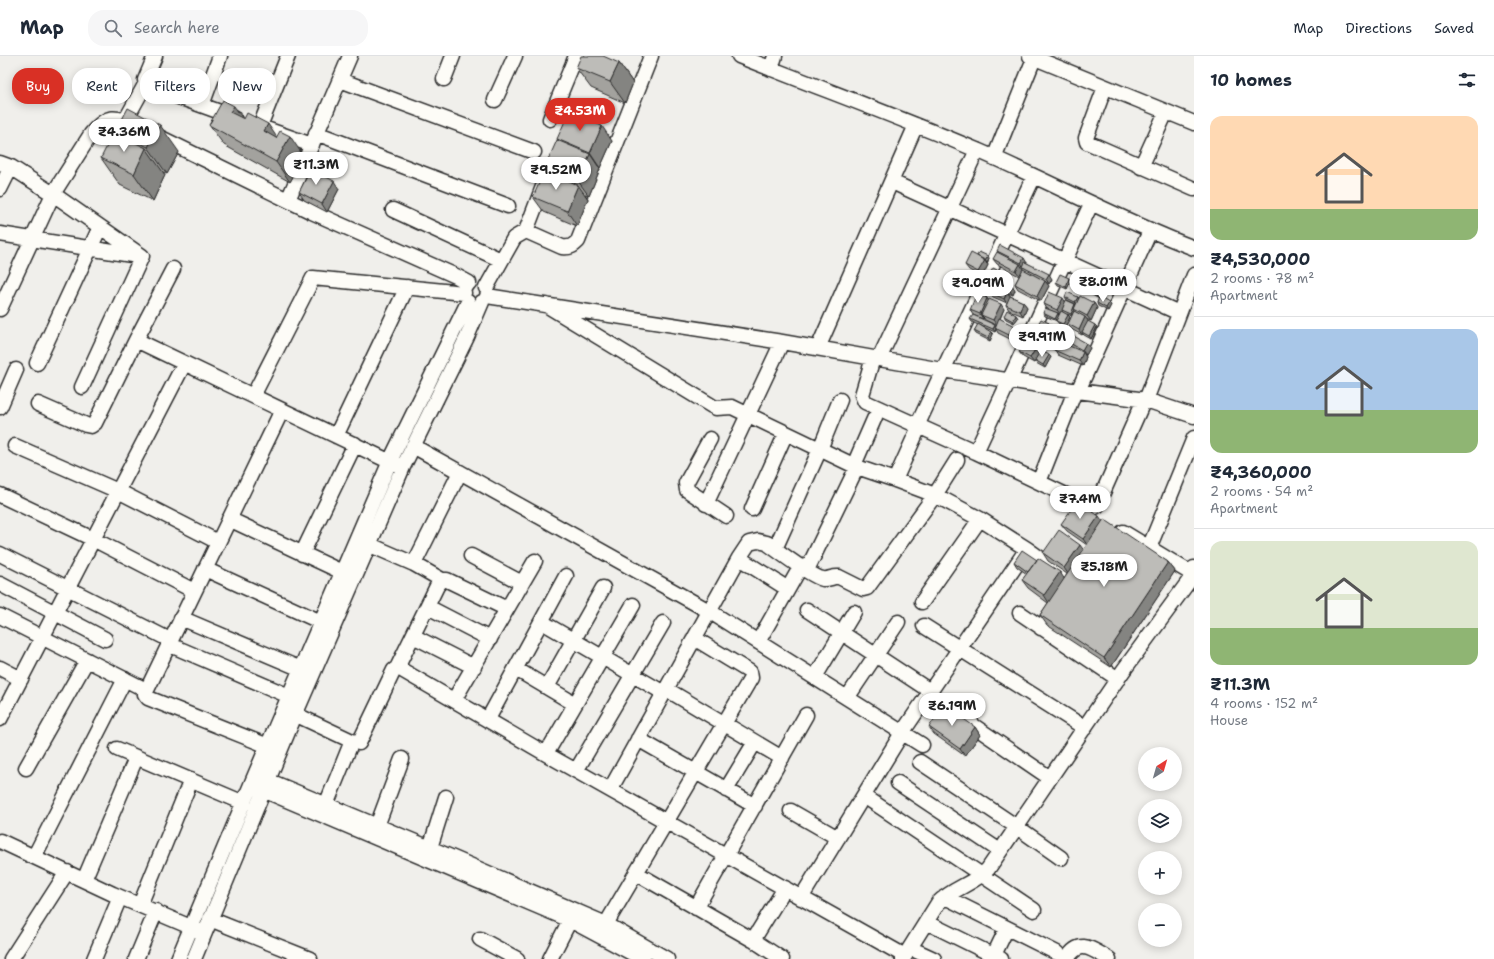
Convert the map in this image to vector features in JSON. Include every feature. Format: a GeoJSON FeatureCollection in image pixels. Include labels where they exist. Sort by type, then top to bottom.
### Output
{"type":"FeatureCollection","features":[{"type":"Feature","properties":{"kind":"street"},"geometry":{"type":"LineString","coordinates":[[150,68],[155,56]]}},
{"type":"Feature","properties":{"kind":"street"},"geometry":{"type":"LineString","coordinates":[[220,56],[202,105],[260,126],[314,139],[508,206]]}},
{"type":"Feature","properties":{"kind":"street"},"geometry":{"type":"LineString","coordinates":[[260,126],[288,56]]}},
{"type":"Feature","properties":{"kind":"street"},"geometry":{"type":"LineString","coordinates":[[288,200],[350,56]]}},
{"type":"Feature","properties":{"kind":"street"},"geometry":{"type":"LineString","coordinates":[[444,79],[453,56]]}},
{"type":"Feature","properties":{"kind":"street"},"geometry":{"type":"LineString","coordinates":[[496,100],[515,56]]}},
{"type":"Feature","properties":{"kind":"street"},"geometry":{"type":"LineString","coordinates":[[550,119],[576,56]]}},
{"type":"Feature","properties":{"kind":"street"},"geometry":{"type":"LineString","coordinates":[[526,231],[562,247],[568,248],[573,246],[578,241],[652,56]]}},
{"type":"Feature","properties":{"kind":"street"},"geometry":{"type":"LineString","coordinates":[[740,56],[773,62],[916,125],[977,150],[1150,231],[1194,248]]}},
{"type":"Feature","properties":{"kind":"street"},"geometry":{"type":"LineString","coordinates":[[994,158],[1033,56],[1194,123]]}},
{"type":"Feature","properties":{"kind":"street"},"geometry":{"type":"LineString","coordinates":[[340,80],[534,152]]}},
{"type":"Feature","properties":{"kind":"street"},"geometry":{"type":"LineString","coordinates":[[1105,87],[1086,140],[1089,144],[1194,189]]}},
{"type":"Feature","properties":{"kind":"street"},"geometry":{"type":"LineString","coordinates":[[125,121],[140,94]]}},
{"type":"Feature","properties":{"kind":"street"},"geometry":{"type":"LineString","coordinates":[[1142,167],[1166,112]]}},
{"type":"Feature","properties":{"kind":"street"},"geometry":{"type":"LineString","coordinates":[[0,309],[53,194],[91,134],[98,126],[107,120],[118,118],[288,200],[456,276],[474,304],[485,295],[782,342],[942,370],[1145,400],[1194,416]]}},
{"type":"Feature","properties":{"kind":"street"},"geometry":{"type":"LineString","coordinates":[[818,348],[916,125]]}},
{"type":"Feature","properties":{"kind":"street"},"geometry":{"type":"LineString","coordinates":[[977,150],[876,359],[862,395],[862,399],[869,404],[976,452],[1093,508],[1096,508],[1145,400],[1194,275]]}},
{"type":"Feature","properties":{"kind":"street"},"geometry":{"type":"LineString","coordinates":[[0,189],[5,165],[53,194],[142,256]]}},
{"type":"Feature","properties":{"kind":"street"},"geometry":{"type":"LineString","coordinates":[[396,464],[413,446],[514,238],[526,231],[550,170]]}},
{"type":"Feature","properties":{"kind":"street"},"geometry":{"type":"LineString","coordinates":[[895,480],[942,370],[1034,176]]}},
{"type":"Feature","properties":{"kind":"street"},"geometry":{"type":"LineString","coordinates":[[892,182],[1179,313]]}},
{"type":"Feature","properties":{"kind":"street"},"geometry":{"type":"LineString","coordinates":[[976,452],[1091,204]]}},
{"type":"Feature","properties":{"kind":"street"},"geometry":{"type":"LineString","coordinates":[[393,210],[502,260]]}},
{"type":"Feature","properties":{"kind":"street"},"geometry":{"type":"LineString","coordinates":[[37,363],[100,227]]}},
{"type":"Feature","properties":{"kind":"street"},"geometry":{"type":"LineString","coordinates":[[1038,482],[1077,391],[1150,231]]}},
{"type":"Feature","properties":{"kind":"street"},"geometry":{"type":"LineString","coordinates":[[0,234],[142,256]]}},
{"type":"Feature","properties":{"kind":"street"},"geometry":{"type":"LineString","coordinates":[[82,387],[142,256]]}},
{"type":"Feature","properties":{"kind":"street"},"geometry":{"type":"LineString","coordinates":[[38,404],[91,426],[95,423],[173,269]]}},
{"type":"Feature","properties":{"kind":"street"},"geometry":{"type":"LineString","coordinates":[[253,396],[313,278],[467,293]]}},
{"type":"Feature","properties":{"kind":"street"},"geometry":{"type":"LineString","coordinates":[[178,959],[198,930],[210,919],[289,707],[363,542],[467,293],[474,282],[479,282],[485,295]]}},
{"type":"Feature","properties":{"kind":"street"},"geometry":{"type":"LineString","coordinates":[[336,436],[407,288]]}},
{"type":"Feature","properties":{"kind":"street"},"geometry":{"type":"LineString","coordinates":[[546,305],[716,408],[732,407],[856,466],[935,496],[980,518],[1073,582]]}},
{"type":"Feature","properties":{"kind":"street"},"geometry":{"type":"LineString","coordinates":[[136,340],[396,464]]}},
{"type":"Feature","properties":{"kind":"street"},"geometry":{"type":"LineString","coordinates":[[706,504],[782,342]]}},
{"type":"Feature","properties":{"kind":"street"},"geometry":{"type":"LineString","coordinates":[[1,716],[184,364]]}},
{"type":"Feature","properties":{"kind":"street"},"geometry":{"type":"LineString","coordinates":[[0,406],[16,370]]}},
{"type":"Feature","properties":{"kind":"street"},"geometry":{"type":"LineString","coordinates":[[776,549],[840,400]]}},
{"type":"Feature","properties":{"kind":"street"},"geometry":{"type":"LineString","coordinates":[[268,746],[148,698],[145,694],[282,410]]}},
{"type":"Feature","properties":{"kind":"street"},"geometry":{"type":"LineString","coordinates":[[758,642],[788,589],[804,568],[856,466],[875,417]]}},
{"type":"Feature","properties":{"kind":"street"},"geometry":{"type":"LineString","coordinates":[[752,509],[786,433]]}},
{"type":"Feature","properties":{"kind":"street"},"geometry":{"type":"LineString","coordinates":[[1149,548],[1194,438]]}},
{"type":"Feature","properties":{"kind":"street"},"geometry":{"type":"LineString","coordinates":[[710,439],[686,483],[687,490],[726,516]]}},
{"type":"Feature","properties":{"kind":"street"},"geometry":{"type":"LineString","coordinates":[[302,554],[355,444]]}},
{"type":"Feature","properties":{"kind":"street"},"geometry":{"type":"LineString","coordinates":[[16,446],[118,491],[218,542]]}},
{"type":"Feature","properties":{"kind":"street"},"geometry":{"type":"LineString","coordinates":[[413,446],[709,611],[922,745]]}},
{"type":"Feature","properties":{"kind":"street"},"geometry":{"type":"LineString","coordinates":[[610,790],[709,611],[749,543],[753,541],[767,543],[804,568],[824,579],[839,577],[859,588],[867,588],[935,496],[957,460]]}},
{"type":"Feature","properties":{"kind":"street"},"geometry":{"type":"LineString","coordinates":[[414,564],[460,472]]}},
{"type":"Feature","properties":{"kind":"street"},"geometry":{"type":"LineString","coordinates":[[0,495],[194,591]]}},
{"type":"Feature","properties":{"kind":"street"},"geometry":{"type":"LineString","coordinates":[[922,602],[980,518]]}},
{"type":"Feature","properties":{"kind":"street"},"geometry":{"type":"LineString","coordinates":[[229,519],[342,572]]}},
{"type":"Feature","properties":{"kind":"street"},"geometry":{"type":"LineString","coordinates":[[906,954],[926,922],[945,897],[982,875],[1017,827],[1118,679],[1189,581],[1193,572],[1111,527]]}},
{"type":"Feature","properties":{"kind":"street"},"geometry":{"type":"LineString","coordinates":[[363,542],[414,564],[442,580],[447,580],[507,610]]}},
{"type":"Feature","properties":{"kind":"street"},"geometry":{"type":"LineString","coordinates":[[194,959],[198,930],[244,803],[260,783],[268,746],[289,707],[301,669],[342,572],[363,542]]}},
{"type":"Feature","properties":{"kind":"street"},"geometry":{"type":"LineString","coordinates":[[801,898],[902,733],[1027,549]]}},
{"type":"Feature","properties":{"kind":"street"},"geometry":{"type":"LineString","coordinates":[[0,554],[68,588],[352,741],[359,743],[394,670],[397,668],[437,586],[442,580]]}},
{"type":"Feature","properties":{"kind":"street"},"geometry":{"type":"LineString","coordinates":[[471,556],[522,583]]}},
{"type":"Feature","properties":{"kind":"street"},"geometry":{"type":"LineString","coordinates":[[739,558],[788,589]]}},
{"type":"Feature","properties":{"kind":"street"},"geometry":{"type":"LineString","coordinates":[[454,700],[535,561]]}},
{"type":"Feature","properties":{"kind":"street"},"geometry":{"type":"LineString","coordinates":[[205,569],[321,622]]}},
{"type":"Feature","properties":{"kind":"street"},"geometry":{"type":"LineString","coordinates":[[1041,628],[1081,570]]}},
{"type":"Feature","properties":{"kind":"street"},"geometry":{"type":"LineString","coordinates":[[488,719],[566,576]]}},
{"type":"Feature","properties":{"kind":"street"},"geometry":{"type":"LineString","coordinates":[[0,584],[105,639]]}},
{"type":"Feature","properties":{"kind":"street"},"geometry":{"type":"LineString","coordinates":[[547,687],[603,588]]}},
{"type":"Feature","properties":{"kind":"street"},"geometry":{"type":"LineString","coordinates":[[546,754],[633,605]]}},
{"type":"Feature","properties":{"kind":"street"},"geometry":{"type":"LineString","coordinates":[[428,607],[490,639]]}},
{"type":"Feature","properties":{"kind":"street"},"geometry":{"type":"LineString","coordinates":[[807,610],[930,691]]}},
{"type":"Feature","properties":{"kind":"street"},"geometry":{"type":"LineString","coordinates":[[815,677],[854,612]]}},
{"type":"Feature","properties":{"kind":"street"},"geometry":{"type":"LineString","coordinates":[[1020,614],[1118,679]]}},
{"type":"Feature","properties":{"kind":"street"},"geometry":{"type":"LineString","coordinates":[[0,616],[146,690]]}},
{"type":"Feature","properties":{"kind":"street"},"geometry":{"type":"LineString","coordinates":[[181,618],[301,669]]}},
{"type":"Feature","properties":{"kind":"street"},"geometry":{"type":"LineString","coordinates":[[542,622],[633,675],[725,724],[782,758]]}},
{"type":"Feature","properties":{"kind":"street"},"geometry":{"type":"LineString","coordinates":[[848,698],[898,622]]}},
{"type":"Feature","properties":{"kind":"street"},"geometry":{"type":"LineString","coordinates":[[576,771],[663,623]]}},
{"type":"Feature","properties":{"kind":"street"},"geometry":{"type":"LineString","coordinates":[[924,626],[1085,728]]}},
{"type":"Feature","properties":{"kind":"street"},"geometry":{"type":"LineString","coordinates":[[413,636],[474,667]]}},
{"type":"Feature","properties":{"kind":"street"},"geometry":{"type":"LineString","coordinates":[[606,924],[751,678],[750,672],[694,638]]}},
{"type":"Feature","properties":{"kind":"street"},"geometry":{"type":"LineString","coordinates":[[26,768],[87,660]]}},
{"type":"Feature","properties":{"kind":"street"},"geometry":{"type":"LineString","coordinates":[[0,668],[21,679]]}},
{"type":"Feature","properties":{"kind":"street"},"geometry":{"type":"LineString","coordinates":[[397,668],[801,898],[906,954],[934,959]]}},
{"type":"Feature","properties":{"kind":"street"},"geometry":{"type":"LineString","coordinates":[[516,669],[575,704]]}},
{"type":"Feature","properties":{"kind":"street"},"geometry":{"type":"LineString","coordinates":[[34,857],[125,679]]}},
{"type":"Feature","properties":{"kind":"street"},"geometry":{"type":"LineString","coordinates":[[949,709],[1050,778]]}},
{"type":"Feature","properties":{"kind":"street"},"geometry":{"type":"LineString","coordinates":[[696,908],[806,715]]}},
{"type":"Feature","properties":{"kind":"street"},"geometry":{"type":"LineString","coordinates":[[638,739],[755,806]]}},
{"type":"Feature","properties":{"kind":"street"},"geometry":{"type":"LineString","coordinates":[[326,805],[352,741]]}},
{"type":"Feature","properties":{"kind":"street"},"geometry":{"type":"LineString","coordinates":[[726,790],[755,742]]}},
{"type":"Feature","properties":{"kind":"street"},"geometry":{"type":"LineString","coordinates":[[117,749],[244,803]]}},
{"type":"Feature","properties":{"kind":"street"},"geometry":{"type":"LineString","coordinates":[[84,880],[136,758]]}},
{"type":"Feature","properties":{"kind":"street"},"geometry":{"type":"LineString","coordinates":[[377,826],[402,759]]}},
{"type":"Feature","properties":{"kind":"street"},"geometry":{"type":"LineString","coordinates":[[920,762],[1061,858]]}},
{"type":"Feature","properties":{"kind":"street"},"geometry":{"type":"LineString","coordinates":[[140,905],[191,780]]}},
{"type":"Feature","properties":{"kind":"street"},"geometry":{"type":"LineString","coordinates":[[260,783],[326,805],[606,924],[667,959]]}},
{"type":"Feature","properties":{"kind":"street"},"geometry":{"type":"LineString","coordinates":[[260,783],[570,920],[643,959]]}},
{"type":"Feature","properties":{"kind":"street"},"geometry":{"type":"LineString","coordinates":[[898,783],[1000,851]]}},
{"type":"Feature","properties":{"kind":"street"},"geometry":{"type":"LineString","coordinates":[[430,848],[446,796]]}},
{"type":"Feature","properties":{"kind":"street"},"geometry":{"type":"LineString","coordinates":[[864,796],[1034,910]]}},
{"type":"Feature","properties":{"kind":"street"},"geometry":{"type":"LineString","coordinates":[[791,811],[838,838]]}},
{"type":"Feature","properties":{"kind":"street"},"geometry":{"type":"LineString","coordinates":[[0,841],[120,897],[198,930]]}},
{"type":"Feature","properties":{"kind":"street"},"geometry":{"type":"LineString","coordinates":[[11,959],[67,872]]}},
{"type":"Feature","properties":{"kind":"street"},"geometry":{"type":"LineString","coordinates":[[636,873],[753,940],[782,959]]}},
{"type":"Feature","properties":{"kind":"street"},"geometry":{"type":"LineString","coordinates":[[753,940],[785,888]]}},
{"type":"Feature","properties":{"kind":"street"},"geometry":{"type":"LineString","coordinates":[[98,958],[120,897]]}},
{"type":"Feature","properties":{"kind":"street"},"geometry":{"type":"LineString","coordinates":[[945,897],[1062,956],[1080,946],[1087,947],[1110,959]]}},
{"type":"Feature","properties":{"kind":"street"},"geometry":{"type":"LineString","coordinates":[[136,959],[156,911]]}},
{"type":"Feature","properties":{"kind":"street"},"geometry":{"type":"LineString","coordinates":[[210,919],[310,959]]}},
{"type":"Feature","properties":{"kind":"street"},"geometry":{"type":"LineString","coordinates":[[550,959],[570,920]]}},
{"type":"Feature","properties":{"kind":"street"},"geometry":{"type":"LineString","coordinates":[[926,922],[995,958],[1007,928]]}},
{"type":"Feature","properties":{"kind":"street"},"geometry":{"type":"LineString","coordinates":[[480,939],[517,959]]}},
{"type":"Feature","properties":{"kind":"building"},"geometry":{"type":"Polygon","coordinates":[[[581,56],[603,56],[619,63],[610,82],[576,68],[581,56]]]}},
{"type":"Feature","properties":{"kind":"building"},"geometry":{"type":"Polygon","coordinates":[[[221,104],[230,104],[234,106],[230,112],[244,119],[247,113],[268,124],[264,131],[276,138],[280,131],[290,136],[276,162],[209,125],[221,104]]]}},
{"type":"Feature","properties":{"kind":"building"},"geometry":{"type":"Polygon","coordinates":[[[128,108],[160,125],[148,147],[116,131],[128,108]]]}},
{"type":"Feature","properties":{"kind":"building"},"geometry":{"type":"Polygon","coordinates":[[[569,112],[602,126],[590,153],[557,139],[569,112]]]}},
{"type":"Feature","properties":{"kind":"building"},"geometry":{"type":"Polygon","coordinates":[[[114,132],[146,148],[134,174],[101,158],[114,132]]]}},
{"type":"Feature","properties":{"kind":"building"},"geometry":{"type":"Polygon","coordinates":[[[557,140],[590,154],[578,181],[545,167],[557,140]]]}},
{"type":"Feature","properties":{"kind":"building"},"geometry":{"type":"Polygon","coordinates":[[[311,169],[334,181],[322,204],[299,192],[311,169]]]}},
{"type":"Feature","properties":{"kind":"building"},"geometry":{"type":"Polygon","coordinates":[[[545,170],[578,185],[567,211],[533,197],[545,170]]]}},
{"type":"Feature","properties":{"kind":"building"},"geometry":{"type":"Polygon","coordinates":[[[1000,245],[1024,258],[1021,263],[997,251],[1000,245]]]}},
{"type":"Feature","properties":{"kind":"building"},"geometry":{"type":"Polygon","coordinates":[[[979,252],[988,256],[985,261],[977,256],[979,252]]]}},
{"type":"Feature","properties":{"kind":"building"},"geometry":{"type":"Polygon","coordinates":[[[997,252],[1020,264],[1016,271],[993,259],[997,252]]]}},
{"type":"Feature","properties":{"kind":"building"},"geometry":{"type":"Polygon","coordinates":[[[971,253],[985,260],[978,272],[965,265],[971,253]]]}},
{"type":"Feature","properties":{"kind":"building"},"geometry":{"type":"Polygon","coordinates":[[[1025,262],[1049,274],[1046,279],[1023,267],[1025,262]]]}},
{"type":"Feature","properties":{"kind":"building"},"geometry":{"type":"Polygon","coordinates":[[[993,268],[1010,276],[1007,282],[990,274],[993,268]]]}},
{"type":"Feature","properties":{"kind":"building"},"geometry":{"type":"Polygon","coordinates":[[[1023,269],[1045,281],[1037,296],[1015,284],[1023,269]]]}},
{"type":"Feature","properties":{"kind":"building"},"geometry":{"type":"Polygon","coordinates":[[[987,274],[1012,285],[1009,290],[984,279],[987,274]]]}},
{"type":"Feature","properties":{"kind":"building"},"geometry":{"type":"Polygon","coordinates":[[[1060,274],[1069,278],[1066,287],[1056,282],[1060,274]]]}},
{"type":"Feature","properties":{"kind":"building"},"geometry":{"type":"Polygon","coordinates":[[[984,281],[1007,292],[1004,299],[981,288],[984,281]]]}},
{"type":"Feature","properties":{"kind":"building"},"geometry":{"type":"Polygon","coordinates":[[[1090,285],[1101,291],[1098,297],[1087,291],[1090,285]]]}},
{"type":"Feature","properties":{"kind":"building"},"geometry":{"type":"Polygon","coordinates":[[[1049,292],[1063,298],[1057,310],[1044,304],[1049,292]]]}},
{"type":"Feature","properties":{"kind":"building"},"geometry":{"type":"Polygon","coordinates":[[[1067,292],[1078,297],[1075,302],[1065,297],[1067,292]]]}},
{"type":"Feature","properties":{"kind":"building"},"geometry":{"type":"Polygon","coordinates":[[[977,293],[987,298],[980,314],[970,310],[977,293]]]}},
{"type":"Feature","properties":{"kind":"building"},"geometry":{"type":"Polygon","coordinates":[[[1010,296],[1023,302],[1020,311],[1006,305],[1010,296]]]}},
{"type":"Feature","properties":{"kind":"building"},"geometry":{"type":"Polygon","coordinates":[[[1080,296],[1094,303],[1087,316],[1074,309],[1080,296]]]}},
{"type":"Feature","properties":{"kind":"building"},"geometry":{"type":"Polygon","coordinates":[[[1099,297],[1109,303],[1106,308],[1097,303],[1099,297]]]}},
{"type":"Feature","properties":{"kind":"building"},"geometry":{"type":"Polygon","coordinates":[[[989,299],[1001,304],[993,320],[981,315],[989,299]]]}},
{"type":"Feature","properties":{"kind":"building"},"geometry":{"type":"Polygon","coordinates":[[[1066,300],[1075,304],[1071,314],[1062,310],[1066,300]]]}},
{"type":"Feature","properties":{"kind":"building"},"geometry":{"type":"Polygon","coordinates":[[[1045,308],[1058,313],[1055,319],[1043,313],[1045,308]]]}},
{"type":"Feature","properties":{"kind":"building"},"geometry":{"type":"Polygon","coordinates":[[[1007,310],[1016,315],[1013,321],[1004,316],[1007,310]]]}},
{"type":"Feature","properties":{"kind":"building"},"geometry":{"type":"Polygon","coordinates":[[[1061,311],[1068,315],[1063,324],[1056,321],[1061,311]]]}},
{"type":"Feature","properties":{"kind":"building"},"geometry":{"type":"Polygon","coordinates":[[[1074,311],[1085,317],[1079,330],[1068,324],[1074,311]]]}},
{"type":"Feature","properties":{"kind":"building"},"geometry":{"type":"Polygon","coordinates":[[[973,315],[995,325],[993,329],[970,319],[973,315]]]}},
{"type":"Feature","properties":{"kind":"building"},"geometry":{"type":"Polygon","coordinates":[[[999,318],[1014,326],[1009,335],[995,328],[999,318]]]}},
{"type":"Feature","properties":{"kind":"building"},"geometry":{"type":"Polygon","coordinates":[[[1041,319],[1049,323],[1046,329],[1038,324],[1041,319]]]}},
{"type":"Feature","properties":{"kind":"building"},"geometry":{"type":"Polygon","coordinates":[[[1088,321],[1095,325],[1089,336],[1082,332],[1088,321]]]}},
{"type":"Feature","properties":{"kind":"building"},"geometry":{"type":"Polygon","coordinates":[[[978,324],[991,332],[988,338],[974,331],[978,324]]]}},
{"type":"Feature","properties":{"kind":"building"},"geometry":{"type":"Polygon","coordinates":[[[1055,326],[1062,330],[1060,335],[1053,331],[1055,326]]]}},
{"type":"Feature","properties":{"kind":"building"},"geometry":{"type":"Polygon","coordinates":[[[1034,330],[1042,335],[1037,341],[1030,337],[1034,330]]]}},
{"type":"Feature","properties":{"kind":"building"},"geometry":{"type":"Polygon","coordinates":[[[1065,331],[1086,343],[1082,350],[1061,338],[1065,331]]]}},
{"type":"Feature","properties":{"kind":"building"},"geometry":{"type":"Polygon","coordinates":[[[1048,337],[1058,342],[1055,348],[1045,343],[1048,337]]]}},
{"type":"Feature","properties":{"kind":"building"},"geometry":{"type":"Polygon","coordinates":[[[1058,341],[1083,352],[1079,361],[1054,350],[1058,341]]]}},
{"type":"Feature","properties":{"kind":"building"},"geometry":{"type":"Polygon","coordinates":[[[1025,342],[1036,348],[1030,358],[1019,352],[1025,342]]]}},
{"type":"Feature","properties":{"kind":"building"},"geometry":{"type":"Polygon","coordinates":[[[1041,350],[1049,355],[1043,365],[1035,360],[1041,350]]]}},
{"type":"Feature","properties":{"kind":"building"},"geometry":{"type":"Polygon","coordinates":[[[1077,501],[1099,516],[1083,539],[1061,524],[1077,501]]]}},
{"type":"Feature","properties":{"kind":"building"},"geometry":{"type":"Polygon","coordinates":[[[1104,519],[1168,562],[1104,658],[1040,615],[1104,519]]]}},
{"type":"Feature","properties":{"kind":"building"},"geometry":{"type":"Polygon","coordinates":[[[1059,530],[1080,545],[1064,568],[1043,553],[1059,530]]]}},
{"type":"Feature","properties":{"kind":"building"},"geometry":{"type":"Polygon","coordinates":[[[1022,550],[1037,560],[1028,572],[1014,562],[1022,550]]]}},
{"type":"Feature","properties":{"kind":"building"},"geometry":{"type":"Polygon","coordinates":[[[1038,558],[1060,572],[1044,595],[1022,580],[1038,558]]]}},
{"type":"Feature","properties":{"kind":"building"},"geometry":{"type":"Polygon","coordinates":[[[944,705],[975,727],[960,749],[929,727],[944,705]]]}}]}
